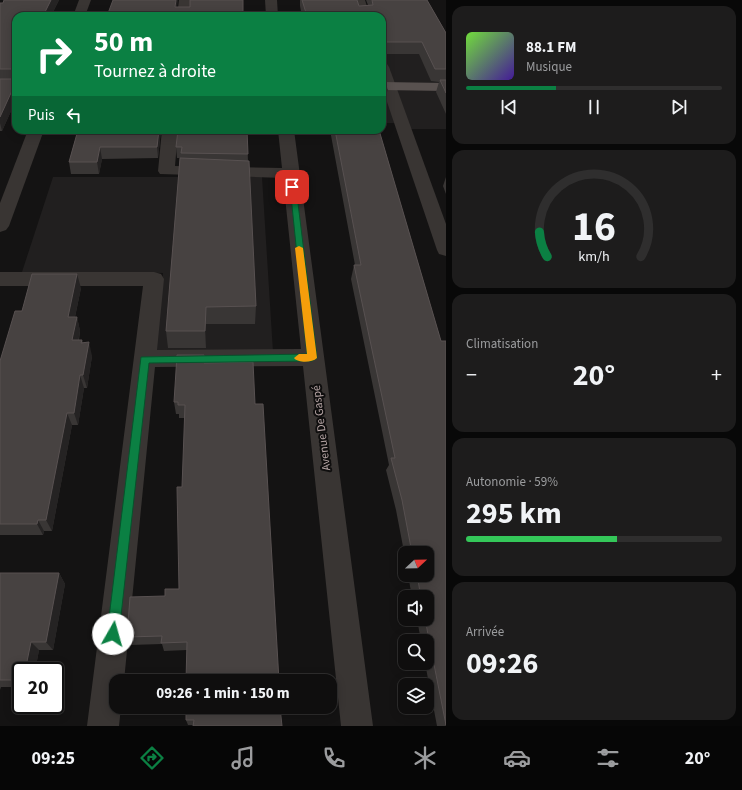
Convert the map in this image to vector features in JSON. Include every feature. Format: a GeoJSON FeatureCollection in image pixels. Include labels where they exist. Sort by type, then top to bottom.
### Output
{"type":"FeatureCollection","features":[{"type":"Feature","properties":{"kind":"main road"},"geometry":{"type":"LineString","coordinates":[[386,86],[446,86]]}},
{"type":"Feature","properties":{"kind":"street"},"geometry":{"type":"LineString","coordinates":[[80,12],[85,0]]}},
{"type":"Feature","properties":{"kind":"street"},"geometry":{"type":"LineString","coordinates":[[184,12],[185,0]]}},
{"type":"Feature","properties":{"kind":"street"},"geometry":{"type":"LineString","coordinates":[[271,0],[272,12]]}},
{"type":"Feature","properties":{"kind":"street"},"geometry":{"type":"LineString","coordinates":[[358,0],[362,12]]}},
{"type":"Feature","properties":{"kind":"street"},"geometry":{"type":"LineString","coordinates":[[386,89],[446,250]]}},
{"type":"Feature","properties":{"kind":"street"},"geometry":{"type":"LineString","coordinates":[[0,226],[34,134]]}},
{"type":"Feature","properties":{"kind":"street"},"geometry":{"type":"LineString","coordinates":[[170,134],[166,171],[290,173]]}},
{"type":"Feature","properties":{"kind":"street","name":"Avenue De Gaspé"},"geometry":{"type":"LineString","coordinates":[[286,134],[357,726]]}},
{"type":"Feature","properties":{"kind":"street"},"geometry":{"type":"LineString","coordinates":[[0,279],[154,279],[103,726]]}},
{"type":"Feature","properties":{"kind":"street"},"geometry":{"type":"LineString","coordinates":[[144,359],[312,358]]}},
{"type":"Feature","properties":{"kind":"shaded area"},"geometry":{"type":"Polygon","coordinates":[[[386,49],[446,53],[446,129],[400,129],[398,123],[386,123],[386,49]]]}},
{"type":"Feature","properties":{"kind":"shaded area"},"geometry":{"type":"Polygon","coordinates":[[[53,177],[262,177],[273,352],[155,355],[163,273],[22,272],[53,177]]]}},
{"type":"Feature","properties":{"kind":"building"},"geometry":{"type":"Polygon","coordinates":[[[4,0],[51,0],[45,12],[12,12],[12,69],[0,69],[0,3],[3,3],[4,0]]]}},
{"type":"Feature","properties":{"kind":"building"},"geometry":{"type":"Polygon","coordinates":[[[113,0],[176,0],[175,7],[190,7],[190,0],[243,0],[243,12],[108,12],[113,0]]]}},
{"type":"Feature","properties":{"kind":"building"},"geometry":{"type":"Polygon","coordinates":[[[302,0],[357,0],[359,6],[373,5],[372,0],[427,0],[446,33],[446,69],[435,69],[422,42],[386,42],[386,12],[306,12],[302,0]]]}},
{"type":"Feature","properties":{"kind":"building"},"geometry":{"type":"Polygon","coordinates":[[[0,79],[12,79],[12,91],[0,117],[0,79]]]}},
{"type":"Feature","properties":{"kind":"building"},"geometry":{"type":"Polygon","coordinates":[[[440,80],[446,80],[446,93],[440,80]]]}},
{"type":"Feature","properties":{"kind":"building"},"geometry":{"type":"Polygon","coordinates":[[[77,134],[159,134],[157,147],[100,147],[97,162],[69,162],[77,134]]]}},
{"type":"Feature","properties":{"kind":"building"},"geometry":{"type":"Polygon","coordinates":[[[178,134],[247,134],[248,154],[181,153],[182,147],[176,147],[178,134]]]}},
{"type":"Feature","properties":{"kind":"building"},"geometry":{"type":"Polygon","coordinates":[[[336,134],[380,134],[441,341],[446,341],[446,725],[434,664],[434,634],[428,634],[426,626],[434,626],[434,590],[420,590],[418,582],[434,582],[434,546],[411,546],[402,500],[391,458],[395,458],[354,265],[361,265],[336,134]]]}},
{"type":"Feature","properties":{"kind":"building"},"geometry":{"type":"Polygon","coordinates":[[[180,158],[249,161],[256,306],[206,307],[205,331],[166,331],[180,158]]]}},
{"type":"Feature","properties":{"kind":"building"},"geometry":{"type":"Polygon","coordinates":[[[32,274],[77,274],[68,317],[77,317],[72,340],[82,340],[81,343],[89,342],[83,375],[80,375],[74,413],[67,413],[46,520],[38,520],[37,524],[0,524],[0,361],[15,311],[22,311],[32,274]]]}},
{"type":"Feature","properties":{"kind":"building"},"geometry":{"type":"Polygon","coordinates":[[[177,355],[204,355],[204,363],[253,362],[255,404],[263,404],[279,674],[186,674],[187,642],[161,643],[162,636],[127,637],[130,597],[165,596],[165,589],[179,589],[177,487],[182,487],[185,405],[178,405],[178,402],[174,402],[177,355]]]}},
{"type":"Feature","properties":{"kind":"building"},"geometry":{"type":"Polygon","coordinates":[[[0,573],[59,573],[46,642],[31,642],[27,662],[12,662],[12,680],[0,680],[0,573]]]}},
{"type":"Feature","properties":{"kind":"building"},"geometry":{"type":"Polygon","coordinates":[[[186,714],[281,714],[282,726],[193,726],[194,720],[186,720],[186,714]]]}},
{"type":"Feature","properties":{"kind":"slow traffic"},"geometry":{"type":"LineString","coordinates":[[299,248],[312,358],[299,358]]}},
{"type":"Feature","properties":{"kind":"route"},"geometry":{"type":"LineString","coordinates":[[113,634],[144,359],[312,358],[292,187]]}}]}
